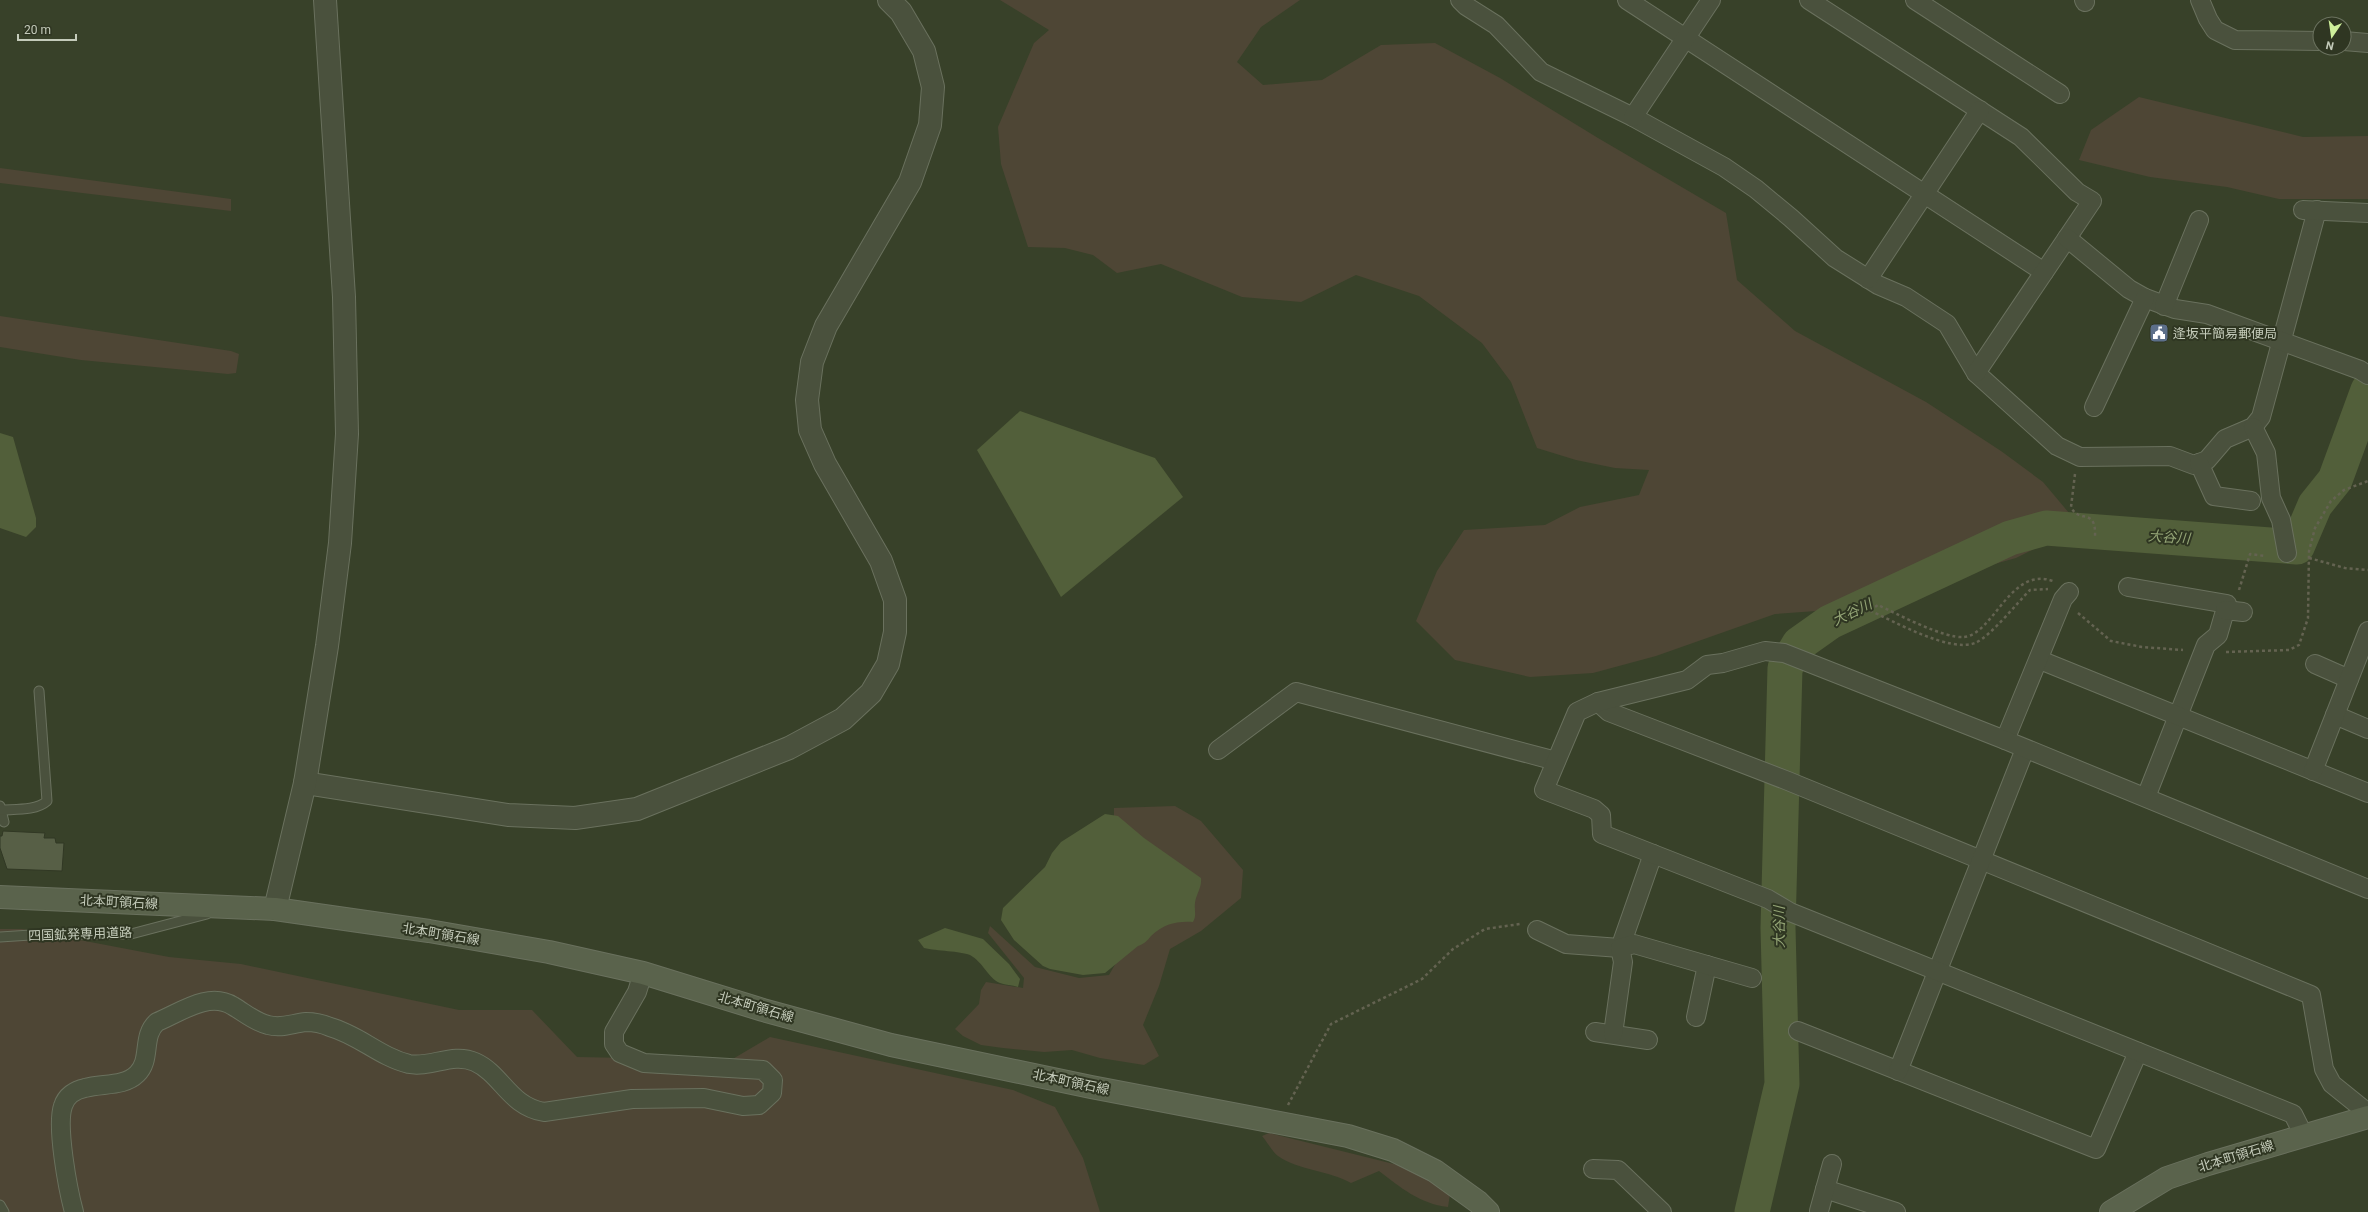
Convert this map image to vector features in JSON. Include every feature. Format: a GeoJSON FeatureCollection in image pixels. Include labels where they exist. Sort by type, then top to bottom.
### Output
{"type":"FeatureCollection","features":[{"type":"Feature","properties":{"kind":"main road","name":"北本町領石線"},"geometry":{"type":"LineString","coordinates":[[0,897],[275,909],[429,931],[549,952],[643,972],[763,1010],[891,1044],[1091,1087],[1348,1136],[1393,1150],[1435,1171],[1478,1202],[1488,1212]]}},
{"type":"Feature","properties":{"kind":"main road","name":"北本町領石線"},"geometry":{"type":"LineString","coordinates":[[2118,1210],[2167,1178],[2368,1117]]}},
{"type":"Feature","properties":{"kind":"street"},"geometry":{"type":"LineString","coordinates":[[275,909],[305,783],[327,646],[340,543],[347,434],[344,297],[325,0]]}},
{"type":"Feature","properties":{"kind":"street"},"geometry":{"type":"LineString","coordinates":[[305,783],[508,815],[576,818],[637,809],[789,748],[843,719],[871,693],[888,664],[895,632],[895,600],[881,561],[825,464],[810,430],[807,400],[812,362],[826,326],[910,182],[930,125],[933,87],[924,51],[901,12],[889,0]]}},
{"type":"Feature","properties":{"kind":"street"},"geometry":{"type":"LineString","coordinates":[[1460,0],[1466,6],[1496,25],[1541,72],[1633,117],[1724,167],[1756,189],[1835,258],[1868,279],[1906,297],[1947,324],[1976,373],[2057,446],[2080,457],[2170,456],[2194,465],[2207,460],[2225,439],[2253,427],[2261,417],[2280,342],[2310,210],[2368,213]]}},
{"type":"Feature","properties":{"kind":"street"},"geometry":{"type":"LineString","coordinates":[[1627,0],[2044,272]]}},
{"type":"Feature","properties":{"kind":"street"},"geometry":{"type":"LineString","coordinates":[[1633,117],[1711,0]]}},
{"type":"Feature","properties":{"kind":"street"},"geometry":{"type":"LineString","coordinates":[[1808,0],[2022,137],[2077,192],[2092,201],[1976,373]]}},
{"type":"Feature","properties":{"kind":"street"},"geometry":{"type":"LineString","coordinates":[[1915,0],[2060,94]]}},
{"type":"Feature","properties":{"kind":"street"},"geometry":{"type":"LineString","coordinates":[[2200,0],[2208,19],[2216,30],[2235,40],[2312,41]]}},
{"type":"Feature","properties":{"kind":"street"},"geometry":{"type":"LineString","coordinates":[[2352,42],[2368,43]]}},
{"type":"Feature","properties":{"kind":"street"},"geometry":{"type":"LineString","coordinates":[[1868,279],[1980,110]]}},
{"type":"Feature","properties":{"kind":"street"},"geometry":{"type":"LineString","coordinates":[[2164,306],[2199,220]]}},
{"type":"Feature","properties":{"kind":"street"},"geometry":{"type":"LineString","coordinates":[[2067,238],[2129,289],[2145,298],[2164,306],[2207,314],[2364,372]]}},
{"type":"Feature","properties":{"kind":"street"},"geometry":{"type":"LineString","coordinates":[[2094,407],[2145,298]]}},
{"type":"Feature","properties":{"kind":"street"},"geometry":{"type":"LineString","coordinates":[[2253,427],[2266,453],[2271,498],[2281,520],[2286,545]]}},
{"type":"Feature","properties":{"kind":"street"},"geometry":{"type":"LineString","coordinates":[[2200,463],[2214,496],[2251,501]]}},
{"type":"Feature","properties":{"kind":"street"},"geometry":{"type":"LineString","coordinates":[[2128,587],[2226,607],[2243,612]]}},
{"type":"Feature","properties":{"kind":"street"},"geometry":{"type":"LineString","coordinates":[[2006,740],[2066,596]]}},
{"type":"Feature","properties":{"kind":"street"},"geometry":{"type":"LineString","coordinates":[[2146,797],[2203,652],[2206,645],[2218,635],[2226,607]]}},
{"type":"Feature","properties":{"kind":"street"},"geometry":{"type":"LineString","coordinates":[[2313,771],[2368,632]]}},
{"type":"Feature","properties":{"kind":"street"},"geometry":{"type":"LineString","coordinates":[[2304,1136],[2293,1114],[1790,912],[1768,899],[1602,834],[1601,815],[1594,809],[1544,790],[1576,712],[1598,702],[1687,680],[1707,665],[1722,663],[1765,650],[1792,655],[2006,740],[2368,889]]}},
{"type":"Feature","properties":{"kind":"street"},"geometry":{"type":"LineString","coordinates":[[2040,660],[2368,794]]}},
{"type":"Feature","properties":{"kind":"street"},"geometry":{"type":"LineString","coordinates":[[2315,664],[2349,679]]}},
{"type":"Feature","properties":{"kind":"street"},"geometry":{"type":"LineString","coordinates":[[1218,750],[1296,692],[1556,761]]}},
{"type":"Feature","properties":{"kind":"street"},"geometry":{"type":"LineString","coordinates":[[1598,702],[1608,712],[1782,778],[2310,994],[2324,1069],[2332,1084],[2368,1113]]}},
{"type":"Feature","properties":{"kind":"street"},"geometry":{"type":"LineString","coordinates":[[2335,715],[2368,729]]}},
{"type":"Feature","properties":{"kind":"street"},"geometry":{"type":"LineString","coordinates":[[1898,1071],[1936,971],[2026,749]]}},
{"type":"Feature","properties":{"kind":"street"},"geometry":{"type":"LineString","coordinates":[[1613,1034],[1623,962],[1620,948],[1653,854]]}},
{"type":"Feature","properties":{"kind":"street"},"geometry":{"type":"LineString","coordinates":[[1538,930],[1566,944],[1620,948],[1634,944],[1752,978]]}},
{"type":"Feature","properties":{"kind":"street"},"geometry":{"type":"LineString","coordinates":[[1696,1018],[1707,965]]}},
{"type":"Feature","properties":{"kind":"street"},"geometry":{"type":"LineString","coordinates":[[74,1212],[69,1195],[60,1124],[62,1108],[66,1099],[73,1093],[85,1088],[127,1081],[134,1077],[139,1073],[143,1063],[147,1035],[151,1027],[157,1022],[207,1000],[223,1002],[258,1022],[275,1027],[306,1022],[332,1027],[363,1042],[380,1053],[411,1064],[466,1058],[480,1064],[516,1100],[530,1110],[544,1112],[632,1099],[704,1098],[743,1106],[759,1106],[767,1100],[772,1093],[773,1080],[763,1070],[644,1063],[620,1053],[614,1044],[614,1032],[637,992],[643,972]]}},
{"type":"Feature","properties":{"kind":"street"},"geometry":{"type":"LineString","coordinates":[[1798,1031],[2096,1149],[2138,1052]]}},
{"type":"Feature","properties":{"kind":"street"},"geometry":{"type":"LineString","coordinates":[[1595,1032],[1648,1040]]}},
{"type":"Feature","properties":{"kind":"street"},"geometry":{"type":"LineString","coordinates":[[1818,1211],[1832,1164]]}},
{"type":"Feature","properties":{"kind":"street"},"geometry":{"type":"LineString","coordinates":[[1593,1169],[1618,1170],[1662,1212]]}},
{"type":"Feature","properties":{"kind":"street"},"geometry":{"type":"LineString","coordinates":[[1825,1189],[1896,1212]]}},
{"type":"Feature","properties":{"kind":"lane"},"geometry":{"type":"LineString","coordinates":[[4,822],[1,808],[31,808],[43,805],[47,801],[39,691]]}},
{"type":"Feature","properties":{"kind":"lane","name":"四国鉱発専用道路"},"geometry":{"type":"LineString","coordinates":[[0,937],[46,934],[131,934],[230,908]]}},
{"type":"Feature","properties":{"kind":"lane"},"geometry":{"type":"LineString","coordinates":[[0,1205],[4,1212]]}},
{"type":"Feature","properties":{"kind":"path"},"geometry":{"type":"LineString","coordinates":[[2068,451],[2066,458],[2076,470],[2071,507],[2073,511],[2092,519],[2095,524],[2095,536]]}},
{"type":"Feature","properties":{"kind":"path"},"geometry":{"type":"LineString","coordinates":[[1838,625],[1878,606],[1932,629],[1958,637],[1965,637],[1976,632],[2012,593],[2026,584],[2046,579],[2052,581],[2111,641],[2142,647],[2203,652],[2288,650],[2299,645],[2308,618],[2309,558],[2315,528],[2331,501],[2344,490],[2368,481]]}},
{"type":"Feature","properties":{"kind":"path"},"geometry":{"type":"LineString","coordinates":[[2226,607],[2238,595],[2250,554],[2265,556]]}},
{"type":"Feature","properties":{"kind":"path"},"geometry":{"type":"LineString","coordinates":[[2309,558],[2345,568],[2368,570]]}},
{"type":"Feature","properties":{"kind":"path"},"geometry":{"type":"LineString","coordinates":[[1869,610],[1938,640],[1966,645],[1982,639],[2030,590],[2040,588],[2051,589],[2066,596]]}},
{"type":"Feature","properties":{"kind":"path"},"geometry":{"type":"LineString","coordinates":[[1279,1122],[1331,1024],[1422,979],[1453,949],[1485,929],[1519,923],[1538,930]]}},
{"type":"Feature","properties":{"kind":"shaded area"},"geometry":{"type":"Polygon","coordinates":[[[1000,0],[1300,0],[1261,27],[1237,62],[1263,85],[1322,80],[1381,45],[1435,43],[1500,78],[1598,138],[1726,213],[1737,280],[1795,331],[1926,402],[2001,451],[2043,482],[2080,526],[2016,558],[1901,590],[1844,609],[1775,614],[1656,656],[1593,673],[1530,677],[1455,660],[1416,621],[1437,571],[1464,530],[1545,525],[1580,507],[1639,495],[1649,470],[1615,468],[1576,460],[1537,448],[1511,382],[1482,343],[1419,296],[1356,275],[1301,302],[1242,297],[1161,264],[1117,273],[1093,255],[1065,248],[1028,247],[1001,164],[998,127],[1034,43],[1049,30],[1000,0]]]}},
{"type":"Feature","properties":{"kind":"shaded area"},"geometry":{"type":"Polygon","coordinates":[[[2139,97],[2303,137],[2368,136],[2368,199],[2279,199],[2227,187],[2150,177],[2079,160],[2091,130],[2139,97]]]}},
{"type":"Feature","properties":{"kind":"shaded area"},"geometry":{"type":"Polygon","coordinates":[[[0,168],[231,199],[231,211],[0,183],[0,168]]]}},
{"type":"Feature","properties":{"kind":"shaded area"},"geometry":{"type":"Polygon","coordinates":[[[0,316],[231,351],[239,354],[236,373],[228,374],[81,360],[0,347],[0,316]]]}},
{"type":"Feature","properties":{"kind":"shaded area"},"geometry":{"type":"Polygon","coordinates":[[[1020,411],[1155,458],[1183,497],[1061,597],[977,450],[1020,411]]]}},
{"type":"Feature","properties":{"kind":"shaded area"},"geometry":{"type":"Polygon","coordinates":[[[0,433],[13,437],[36,518],[36,527],[26,537],[0,528],[0,433]]]}},
{"type":"Feature","properties":{"kind":"shaded area"},"geometry":{"type":"Polygon","coordinates":[[[1175,806],[1201,821],[1243,870],[1241,898],[1201,931],[1170,949],[1159,986],[1143,1025],[1159,1056],[1144,1065],[1100,1058],[1072,1050],[1044,1052],[1003,1048],[981,1045],[963,1036],[955,1029],[979,1004],[981,990],[986,982],[1023,988],[1024,978],[988,933],[990,926],[1035,967],[1079,978],[1109,975],[1124,949],[1114,828],[1114,808],[1175,806]]]}},
{"type":"Feature","properties":{"kind":"shaded area"},"geometry":{"type":"Polygon","coordinates":[[[1105,814],[1118,816],[1144,838],[1201,878],[1201,885],[1196,897],[1193,922],[1181,922],[1166,926],[1156,932],[1105,973],[1083,975],[1050,969],[1043,966],[1014,940],[1001,920],[1003,908],[1045,867],[1052,853],[1061,842],[1105,814]]]}},
{"type":"Feature","properties":{"kind":"shaded area"},"geometry":{"type":"Polygon","coordinates":[[[945,928],[983,939],[1009,964],[1020,979],[1018,987],[1002,984],[996,981],[975,958],[970,955],[924,948],[918,940],[945,928]]]}},
{"type":"Feature","properties":{"kind":"shaded area"},"geometry":{"type":"Polygon","coordinates":[[[0,929],[22,929],[169,957],[241,964],[459,1010],[532,1010],[577,1057],[731,1060],[770,1037],[1013,1090],[1055,1107],[1083,1158],[1100,1212],[0,1212],[0,929]]]}},
{"type":"Feature","properties":{"kind":"shaded area"},"geometry":{"type":"Polygon","coordinates":[[[1269,1133],[1410,1168],[1450,1194],[1448,1207],[1419,1199],[1379,1171],[1351,1183],[1333,1175],[1295,1165],[1278,1156],[1274,1152],[1262,1136],[1269,1133]]]}},
{"type":"Feature","properties":{"kind":"building"},"geometry":{"type":"Polygon","coordinates":[[[3,831],[45,833],[44,838],[55,838],[56,843],[64,843],[62,871],[7,869],[0,848],[0,836],[2,836],[3,831]]]}},
{"type":"Feature","properties":{"kind":"waterway","name":"大谷川"},"geometry":{"type":"LineString","coordinates":[[1752,1212],[1782,1084],[1778,928],[1785,668],[1799,644],[1830,622],[2010,538],[2046,528],[2297,547],[2315,505],[2335,480],[2368,390]]}},
{"type":"Feature","properties":{"kind":"place","name":"逢坂平簡易郵便局"},"geometry":{"type":"Point","coordinates":[2159,333]}}]}
